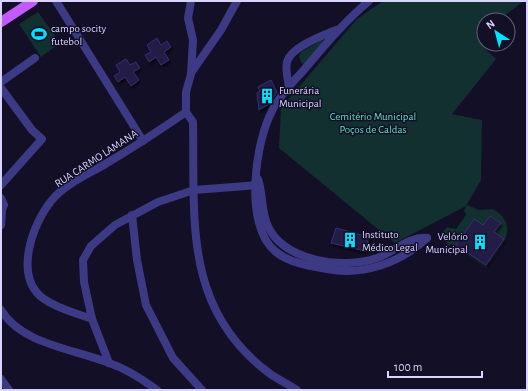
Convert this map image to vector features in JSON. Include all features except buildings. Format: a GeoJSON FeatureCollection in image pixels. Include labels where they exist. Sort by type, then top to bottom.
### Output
{"type":"FeatureCollection","features":[{"type":"Feature","properties":{"kind":"main road"},"geometry":{"type":"LineString","coordinates":[[1,22],[33,1]]}},
{"type":"Feature","properties":{"kind":"street"},"geometry":{"type":"LineString","coordinates":[[56,1],[143,141]]}},
{"type":"Feature","properties":{"kind":"street"},"geometry":{"type":"LineString","coordinates":[[191,1],[188,18],[193,40],[191,74],[186,92],[186,112],[193,122],[196,240],[200,270],[208,295],[220,320],[250,357],[269,373],[297,390]]}},
{"type":"Feature","properties":{"kind":"street"},"geometry":{"type":"LineString","coordinates":[[191,74],[221,30],[236,1]]}},
{"type":"Feature","properties":{"kind":"street"},"geometry":{"type":"LineString","coordinates":[[257,182],[266,223],[275,239],[283,247],[314,260],[359,262],[377,258],[411,240],[427,238],[418,246],[387,263],[361,271],[332,270],[298,263],[276,252],[263,236],[258,223],[257,182],[259,151],[264,129],[273,109],[289,87],[338,29],[369,1]]}},
{"type":"Feature","properties":{"kind":"street"},"geometry":{"type":"LineString","coordinates":[[289,87],[286,68],[287,60],[302,46],[338,29]]}},
{"type":"Feature","properties":{"kind":"street"},"geometry":{"type":"LineString","coordinates":[[1,82],[35,58]]}},
{"type":"Feature","properties":{"kind":"street"},"geometry":{"type":"LineString","coordinates":[[1,88],[32,130],[42,138],[1,185]]}},
{"type":"Feature","properties":{"kind":"street","name":"RUA CARMO LAMANA"},"geometry":{"type":"LineString","coordinates":[[92,319],[58,306],[43,298],[33,288],[28,267],[28,249],[35,228],[52,200],[69,186],[143,141],[186,112]]}},
{"type":"Feature","properties":{"kind":"street"},"geometry":{"type":"LineString","coordinates":[[109,362],[92,319],[84,282],[83,260],[91,246],[115,225],[158,202],[194,190],[257,182]]}},
{"type":"Feature","properties":{"kind":"street"},"geometry":{"type":"LineString","coordinates":[[1,198],[4,205],[1,225]]}},
{"type":"Feature","properties":{"kind":"street"},"geometry":{"type":"LineString","coordinates":[[132,215],[137,260],[146,305],[173,358],[202,390]]}},
{"type":"Feature","properties":{"kind":"street"},"geometry":{"type":"LineString","coordinates":[[1,310],[7,319],[26,336],[109,362],[135,374],[157,390]]}},
{"type":"Feature","properties":{"kind":"street"},"geometry":{"type":"LineString","coordinates":[[1,379],[9,390]]}},
{"type":"Feature","properties":{"kind":"green space","name":"Cemitério Municipal Poços de Caldas"},"geometry":{"type":"Polygon","coordinates":[[[383,1],[524,1],[509,12],[476,12],[476,52],[488,52],[496,59],[452,114],[482,120],[481,180],[466,206],[395,243],[279,148],[281,108],[357,19],[383,1]]]}},
{"type":"Feature","properties":{"kind":"green space","name":"campo socity futebol"},"geometry":{"type":"Polygon","coordinates":[[[38,12],[60,43],[41,57],[19,24],[38,12]]]}},
{"type":"Feature","properties":{"kind":"green space"},"geometry":{"type":"Polygon","coordinates":[[[322,40],[324,43],[308,62],[302,64],[299,57],[301,52],[322,40]]]}},
{"type":"Feature","properties":{"kind":"green space"},"geometry":{"type":"Polygon","coordinates":[[[467,205],[479,210],[493,209],[502,216],[506,223],[506,238],[497,254],[486,268],[451,244],[449,246],[441,234],[447,227],[456,229],[466,215],[464,210],[467,205]]]}},
{"type":"Feature","properties":{"kind":"place","name":"campo socity futebol"},"geometry":{"type":"Point","coordinates":[39,34]}},
{"type":"Feature","properties":{"kind":"place","name":"Funerária Municipal"},"geometry":{"type":"Point","coordinates":[267,96]}},
{"type":"Feature","properties":{"kind":"place","name":"Instituto Médico Legal"},"geometry":{"type":"Point","coordinates":[350,240]}},
{"type":"Feature","properties":{"kind":"place","name":"Velório Municipal"},"geometry":{"type":"Point","coordinates":[480,242]}}]}
